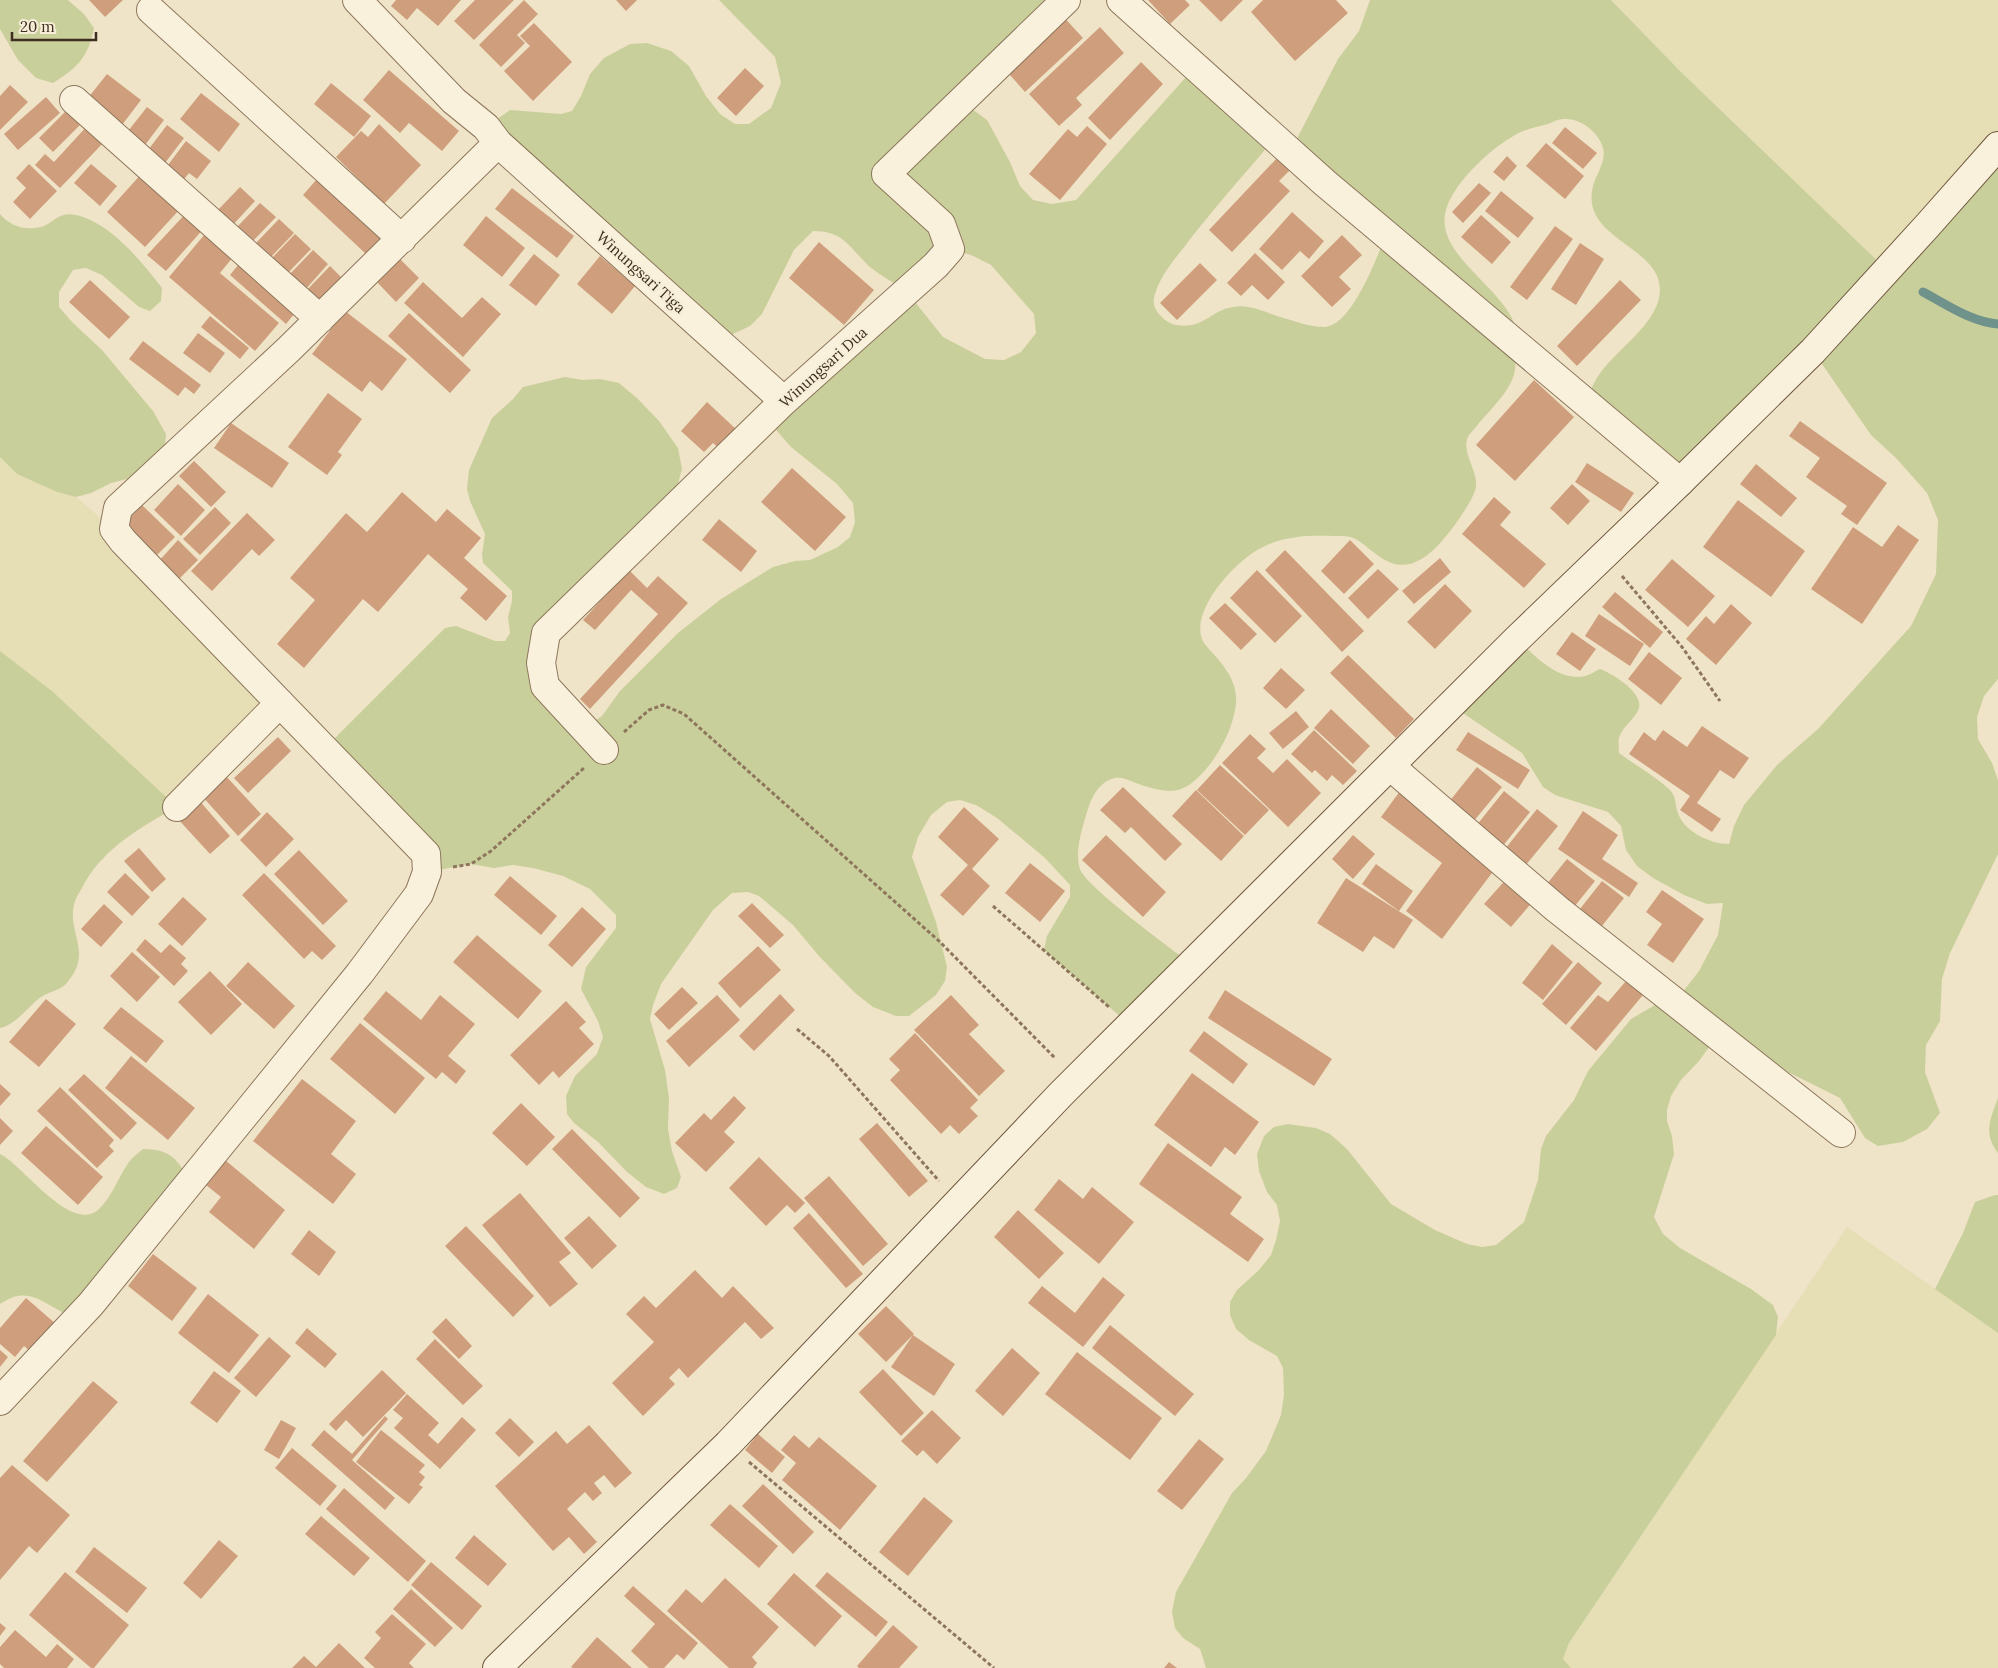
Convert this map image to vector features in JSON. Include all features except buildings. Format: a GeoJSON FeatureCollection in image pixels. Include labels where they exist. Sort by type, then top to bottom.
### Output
{"type":"FeatureCollection","features":[{"type":"Feature","properties":{"kind":"street","name":"Winungsari Tiga"},"geometry":{"type":"LineString","coordinates":[[357,0],[454,101],[486,127],[498,142],[784,401]]}},
{"type":"Feature","properties":{"kind":"street","name":"Winungsari Dua"},"geometry":{"type":"LineString","coordinates":[[604,750],[545,686],[542,664],[546,633],[784,401],[936,265],[950,249],[941,224],[886,174],[1066,0]]}},
{"type":"Feature","properties":{"kind":"street"},"geometry":{"type":"LineString","coordinates":[[1121,0],[1325,183],[1680,482]]}},
{"type":"Feature","properties":{"kind":"street"},"geometry":{"type":"LineString","coordinates":[[151,10],[402,239]]}},
{"type":"Feature","properties":{"kind":"street"},"geometry":{"type":"LineString","coordinates":[[74,100],[320,319]]}},
{"type":"Feature","properties":{"kind":"street"},"geometry":{"type":"LineString","coordinates":[[0,1401],[91,1304],[354,980],[419,894],[427,872],[426,854],[129,548],[114,529],[118,508],[320,319],[498,142]]}},
{"type":"Feature","properties":{"kind":"street"},"geometry":{"type":"LineString","coordinates":[[497,1668],[728,1444],[1076,1079],[1524,632],[1813,351],[1928,226],[1998,146]]}},
{"type":"Feature","properties":{"kind":"street"},"geometry":{"type":"LineString","coordinates":[[177,807],[280,703]]}},
{"type":"Feature","properties":{"kind":"street"},"geometry":{"type":"LineString","coordinates":[[1390,766],[1557,909],[1841,1133]]}},
{"type":"Feature","properties":{"kind":"path"},"geometry":{"type":"LineString","coordinates":[[1604,555],[1682,647],[1720,701]]}},
{"type":"Feature","properties":{"kind":"path"},"geometry":{"type":"LineString","coordinates":[[427,872],[471,864],[491,851],[649,710],[664,705],[684,714],[939,941],[1076,1079]]}},
{"type":"Feature","properties":{"kind":"path"},"geometry":{"type":"LineString","coordinates":[[993,906],[1130,1025]]}},
{"type":"Feature","properties":{"kind":"path"},"geometry":{"type":"LineString","coordinates":[[797,1029],[829,1056],[958,1202]]}},
{"type":"Feature","properties":{"kind":"path"},"geometry":{"type":"LineString","coordinates":[[728,1444],[994,1668]]}},
{"type":"Feature","properties":{"kind":"shaded area"},"geometry":{"type":"Polygon","coordinates":[[[1611,0],[1998,0],[1998,146],[1887,270],[1680,71],[1611,0]]]}},
{"type":"Feature","properties":{"kind":"shaded area"},"geometry":{"type":"Polygon","coordinates":[[[0,457],[17,474],[57,492],[76,497],[114,529],[280,703],[177,807],[52,691],[0,651],[0,457]]]}},
{"type":"Feature","properties":{"kind":"shaded area"},"geometry":{"type":"Polygon","coordinates":[[[1847,1227],[1998,1333],[1998,1668],[1571,1668],[1563,1659],[1569,1643],[1847,1227]]]}},
{"type":"Feature","properties":{"kind":"green space"},"geometry":{"type":"Polygon","coordinates":[[[0,0],[68,0],[84,14],[94,28],[85,55],[75,67],[53,83],[36,78],[18,60],[0,29],[0,0]]]}},
{"type":"Feature","properties":{"kind":"green space"},"geometry":{"type":"Polygon","coordinates":[[[719,0],[1066,0],[961,101],[987,120],[1010,162],[1020,186],[1033,200],[1052,204],[1076,200],[1195,67],[1275,138],[1196,232],[1162,277],[1154,298],[1155,307],[1164,319],[1172,324],[1185,326],[1193,325],[1225,309],[1239,306],[1257,309],[1308,325],[1325,327],[1335,323],[1345,315],[1354,303],[1370,273],[1386,235],[1290,152],[1338,59],[1359,31],[1370,0],[1611,0],[1680,71],[1887,270],[1998,146],[1998,679],[1984,696],[1977,717],[1978,739],[1992,763],[1998,780],[1998,854],[1950,953],[1942,979],[1940,1021],[1926,1045],[1925,1072],[1940,1113],[1927,1129],[1903,1142],[1878,1146],[1865,1138],[1840,1098],[1788,1072],[1730,1030],[1717,1036],[1699,1061],[1681,1080],[1671,1096],[1667,1110],[1667,1121],[1672,1136],[1674,1154],[1654,1217],[1663,1234],[1680,1248],[1751,1289],[1773,1305],[1778,1317],[1776,1335],[1569,1643],[1563,1659],[1571,1668],[1206,1668],[1200,1649],[1183,1638],[1175,1628],[1172,1612],[1176,1592],[1232,1493],[1266,1451],[1281,1415],[1284,1395],[1283,1368],[1277,1356],[1249,1340],[1236,1329],[1230,1315],[1230,1302],[1237,1290],[1259,1270],[1271,1255],[1280,1221],[1277,1205],[1267,1192],[1259,1171],[1257,1154],[1264,1136],[1274,1127],[1288,1124],[1316,1128],[1330,1134],[1347,1149],[1391,1204],[1435,1230],[1467,1244],[1482,1247],[1496,1245],[1524,1222],[1538,1180],[1541,1149],[1546,1136],[1574,1100],[1588,1071],[1631,1019],[1655,1005],[1675,1002],[1699,971],[1718,935],[1723,903],[1707,904],[1684,895],[1653,878],[1637,866],[1626,850],[1621,826],[1608,812],[1555,795],[1543,787],[1522,753],[1451,705],[1517,639],[1547,666],[1565,675],[1575,677],[1589,675],[1600,669],[1606,671],[1626,684],[1639,702],[1639,708],[1635,716],[1621,734],[1619,753],[1669,789],[1674,797],[1680,817],[1691,830],[1714,842],[1729,844],[1734,826],[1744,805],[1777,765],[1819,728],[1911,626],[1936,574],[1938,520],[1927,493],[1897,459],[1871,435],[1813,351],[1680,482],[1585,402],[1601,372],[1650,318],[1659,298],[1658,280],[1650,266],[1638,253],[1608,230],[1597,217],[1592,201],[1595,180],[1602,164],[1604,152],[1601,142],[1588,127],[1570,119],[1562,119],[1526,130],[1512,137],[1477,164],[1467,175],[1450,199],[1446,210],[1445,227],[1450,242],[1460,257],[1500,301],[1511,316],[1517,332],[1515,369],[1511,382],[1499,400],[1468,437],[1466,443],[1475,474],[1476,487],[1465,510],[1442,542],[1422,559],[1411,564],[1399,565],[1387,561],[1356,539],[1345,536],[1295,537],[1277,541],[1249,555],[1238,564],[1217,588],[1203,614],[1200,627],[1203,642],[1229,674],[1235,688],[1235,712],[1225,741],[1219,751],[1197,778],[1181,789],[1173,791],[1160,790],[1123,778],[1115,778],[1101,786],[1094,794],[1090,804],[1079,847],[1078,862],[1080,869],[1097,890],[1191,964],[1130,1025],[1044,950],[1047,936],[1070,897],[1070,885],[1045,858],[997,818],[976,805],[960,800],[947,802],[931,815],[918,837],[912,857],[936,922],[947,967],[945,981],[936,995],[909,1016],[896,1016],[873,1007],[855,993],[819,956],[793,925],[759,896],[748,892],[732,893],[713,910],[661,984],[653,1005],[650,1019],[665,1070],[669,1098],[668,1129],[672,1151],[681,1177],[677,1188],[664,1194],[646,1187],[627,1172],[598,1142],[574,1123],[567,1114],[566,1096],[575,1076],[597,1054],[603,1037],[598,1021],[581,989],[586,967],[616,928],[616,915],[590,889],[563,876],[533,868],[513,865],[494,868],[471,864],[427,872],[324,749],[445,628],[456,626],[495,641],[505,641],[510,633],[508,617],[512,601],[512,591],[483,563],[482,554],[485,534],[470,501],[467,489],[469,470],[492,418],[523,387],[565,377],[583,380],[600,379],[619,383],[659,421],[678,448],[682,469],[675,495],[546,633],[541,663],[593,722],[602,716],[620,691],[678,633],[721,599],[773,567],[795,561],[810,560],[838,547],[850,537],[855,522],[853,503],[837,484],[791,447],[777,431],[768,416],[906,291],[870,267],[840,237],[813,231],[794,250],[762,314],[750,326],[733,334],[712,337],[486,127],[510,110],[561,114],[572,111],[581,96],[590,74],[604,58],[630,44],[647,43],[671,51],[689,66],[706,96],[720,114],[735,124],[749,124],[771,108],[781,83],[775,57],[719,0]],[[950,249],[907,292],[943,337],[985,359],[1004,360],[1021,352],[1036,333],[1034,314],[991,265],[971,255],[950,249]]]}},
{"type":"Feature","properties":{"kind":"green space"},"geometry":{"type":"Polygon","coordinates":[[[0,214],[8,222],[24,228],[41,227],[60,216],[70,214],[89,219],[113,234],[124,244],[145,266],[162,288],[161,301],[150,311],[139,307],[102,275],[86,268],[73,270],[59,292],[59,307],[102,350],[153,411],[166,434],[165,446],[150,463],[127,479],[111,483],[91,493],[76,497],[57,492],[17,474],[0,457],[0,214]]]}},
{"type":"Feature","properties":{"kind":"green space"},"geometry":{"type":"Polygon","coordinates":[[[0,651],[52,691],[177,807],[137,830],[102,859],[84,884],[75,901],[73,923],[79,952],[74,973],[66,984],[40,998],[15,1021],[0,1028],[0,651]]]}},
{"type":"Feature","properties":{"kind":"green space"},"geometry":{"type":"Polygon","coordinates":[[[1998,1098],[1998,1153],[1993,1146],[1989,1126],[1998,1098]]]}},
{"type":"Feature","properties":{"kind":"green space"},"geometry":{"type":"Polygon","coordinates":[[[143,1149],[161,1151],[173,1157],[182,1168],[190,1183],[64,1313],[40,1300],[25,1296],[17,1296],[0,1304],[0,1154],[60,1205],[74,1212],[87,1215],[98,1210],[103,1205],[123,1171],[134,1156],[143,1149]]]}},
{"type":"Feature","properties":{"kind":"green space"},"geometry":{"type":"Polygon","coordinates":[[[1998,1195],[1998,1333],[1935,1289],[1963,1233],[1975,1202],[1998,1195]]]}},
{"type":"Feature","properties":{"kind":"waterway"},"geometry":{"type":"LineString","coordinates":[[1923,292],[1968,316],[1988,323],[1998,324]]}}]}
